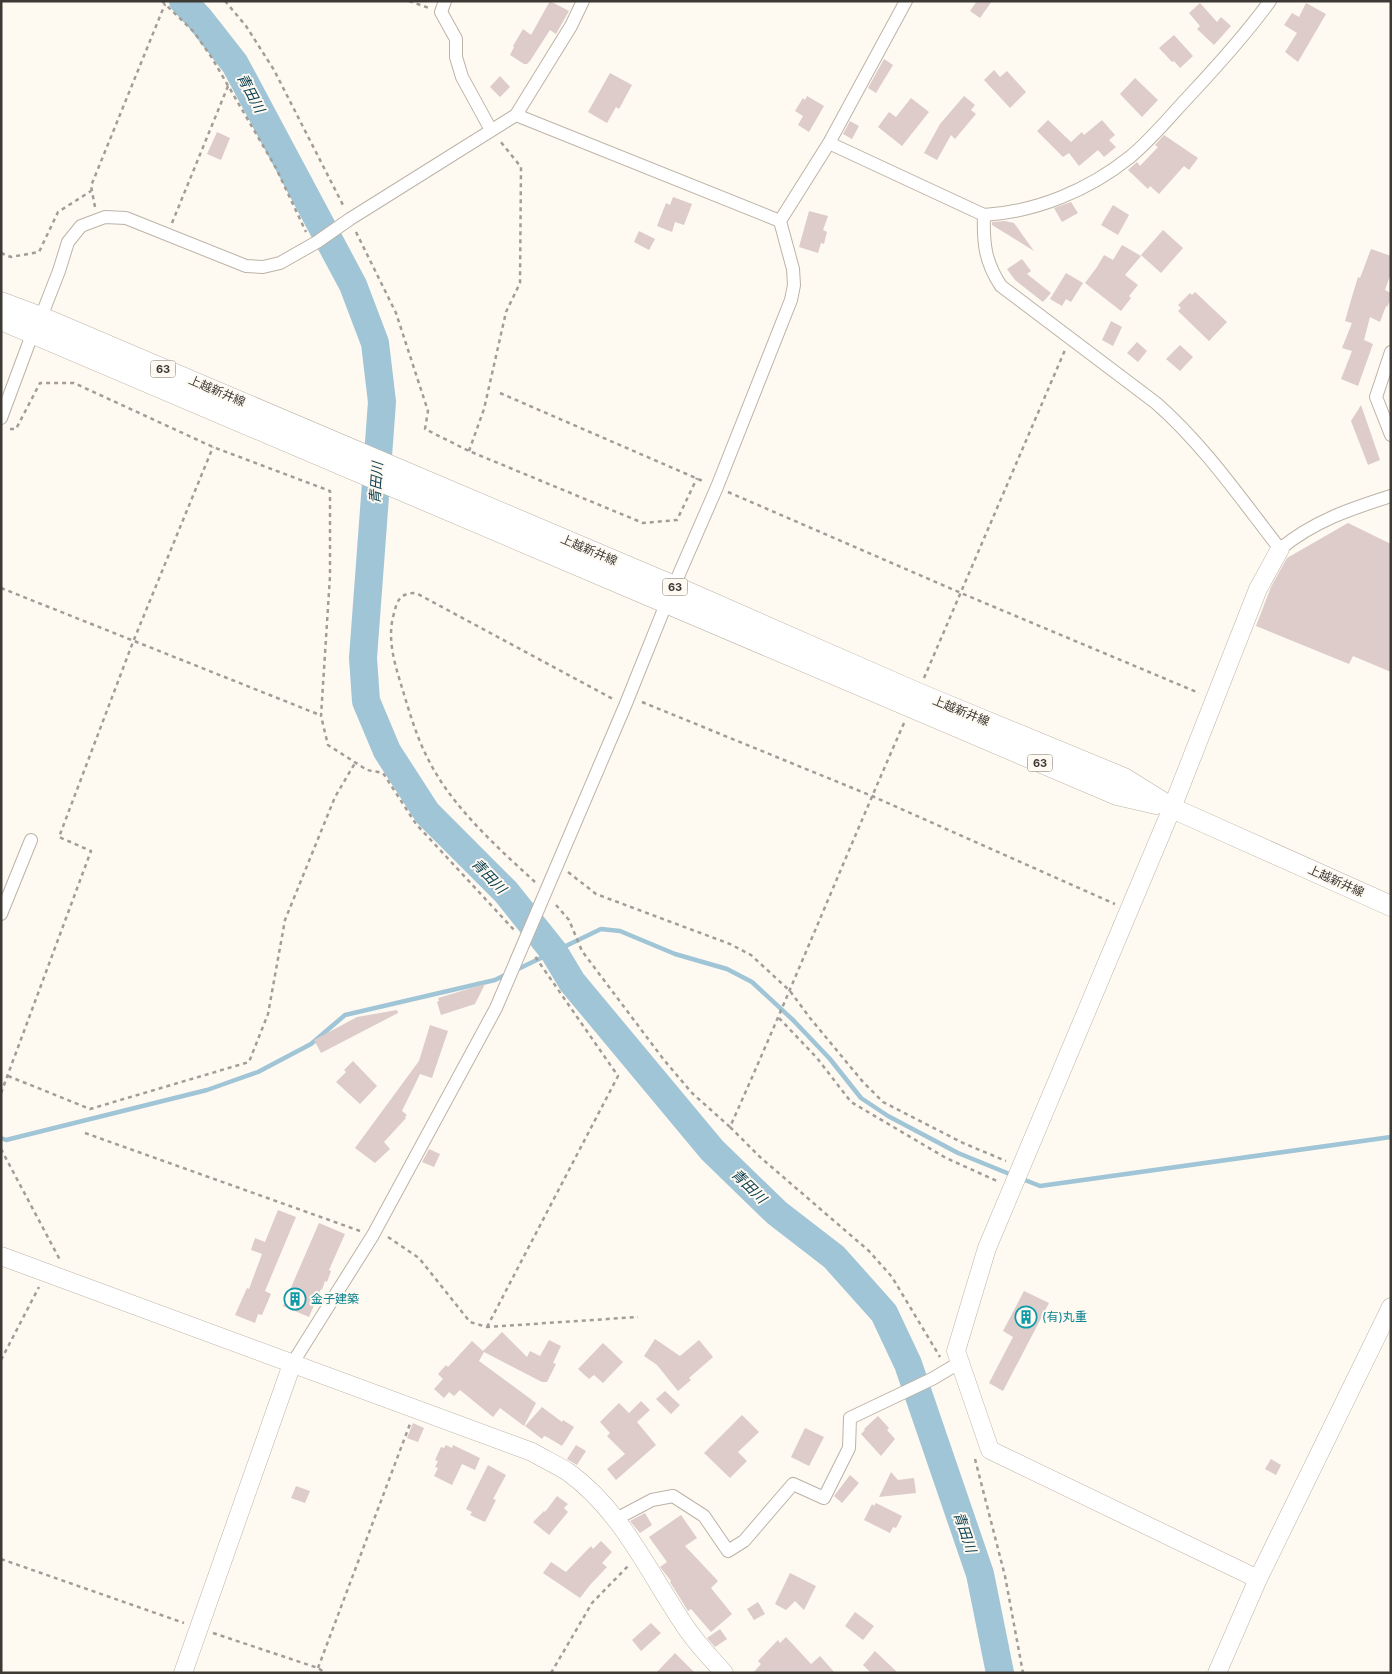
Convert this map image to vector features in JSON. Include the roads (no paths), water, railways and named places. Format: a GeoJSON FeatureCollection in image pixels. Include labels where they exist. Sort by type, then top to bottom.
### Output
{"type":"FeatureCollection","features":[{"type":"Feature","properties":{"kind":"main road","name":"上越新井線"},"geometry":{"type":"LineString","coordinates":[[1,302],[37,325],[914,701],[1117,795],[1172,808],[1391,906]]}},
{"type":"Feature","properties":{"kind":"main road","name":"上越新井線"},"geometry":{"type":"LineString","coordinates":[[1,320],[37,325]]}},
{"type":"Feature","properties":{"kind":"street"},"geometry":{"type":"LineString","coordinates":[[1,418],[68,242],[81,226],[106,217],[126,218],[246,266],[263,267],[280,263],[516,115],[583,1]]}},
{"type":"Feature","properties":{"kind":"street"},"geometry":{"type":"LineString","coordinates":[[183,1673],[292,1364],[375,1232],[496,1008],[717,487],[785,318],[794,285],[780,222],[828,142],[906,1]]}},
{"type":"Feature","properties":{"kind":"street"},"geometry":{"type":"LineString","coordinates":[[828,142],[984,215],[1007,213],[1070,194],[1104,175],[1131,156],[1227,55],[1270,1]]}},
{"type":"Feature","properties":{"kind":"street"},"geometry":{"type":"LineString","coordinates":[[443,7],[456,39],[456,57],[462,76],[491,130]]}},
{"type":"Feature","properties":{"kind":"street"},"geometry":{"type":"LineString","coordinates":[[516,115],[780,222]]}},
{"type":"Feature","properties":{"kind":"street"},"geometry":{"type":"LineString","coordinates":[[984,215],[985,248],[989,264],[1002,286],[1071,337],[1178,422],[1198,444],[1280,549]]}},
{"type":"Feature","properties":{"kind":"street"},"geometry":{"type":"LineString","coordinates":[[1391,352],[1376,397],[1391,435]]}},
{"type":"Feature","properties":{"kind":"street"},"geometry":{"type":"LineString","coordinates":[[1258,1579],[990,1450],[953,1367],[970,1300],[987,1248],[1172,808],[1258,589],[1280,549],[1310,527],[1346,511],[1391,496]]}},
{"type":"Feature","properties":{"kind":"street"},"geometry":{"type":"LineString","coordinates":[[1,914],[7,883],[31,840]]}},
{"type":"Feature","properties":{"kind":"street"},"geometry":{"type":"LineString","coordinates":[[1,1256],[532,1452],[568,1472],[593,1494],[616,1519],[641,1553],[683,1624],[724,1673]]}},
{"type":"Feature","properties":{"kind":"street"},"geometry":{"type":"LineString","coordinates":[[1218,1673],[1258,1579],[1391,1308]]}},
{"type":"Feature","properties":{"kind":"street"},"geometry":{"type":"LineString","coordinates":[[616,1519],[652,1500],[673,1496],[704,1516],[728,1551],[744,1541],[793,1484],[824,1498],[849,1448],[850,1418],[896,1397],[953,1367]]}},
{"type":"Feature","properties":{"kind":"waterway","name":"青田川"},"geometry":{"type":"LineString","coordinates":[[183,1],[199,18],[235,64],[353,285],[375,343],[382,402],[363,658],[366,701],[387,751],[427,813],[506,892],[554,952],[572,982],[712,1150],[777,1213],[834,1257],[884,1313],[908,1364],[980,1574],[1000,1673]]}},
{"type":"Feature","properties":{"kind":"waterway"},"geometry":{"type":"LineString","coordinates":[[516,970],[601,929],[620,931],[675,954],[727,969],[752,982],[793,1020],[830,1059],[861,1098],[888,1116],[958,1153],[1012,1175]]}},
{"type":"Feature","properties":{"kind":"waterway"},"geometry":{"type":"LineString","coordinates":[[1,1138],[6,1140],[207,1090],[258,1072],[311,1044],[345,1015],[495,980],[507,974]]}},
{"type":"Feature","properties":{"kind":"waterway"},"geometry":{"type":"LineString","coordinates":[[1020,1178],[1040,1186],[1391,1137]]}},
{"type":"Feature","properties":{"kind":"place","name":"金子建築"},"geometry":{"type":"Point","coordinates":[295,1299]}},
{"type":"Feature","properties":{"kind":"place","name":"(有)丸重"},"geometry":{"type":"Point","coordinates":[1026,1317]}}]}
